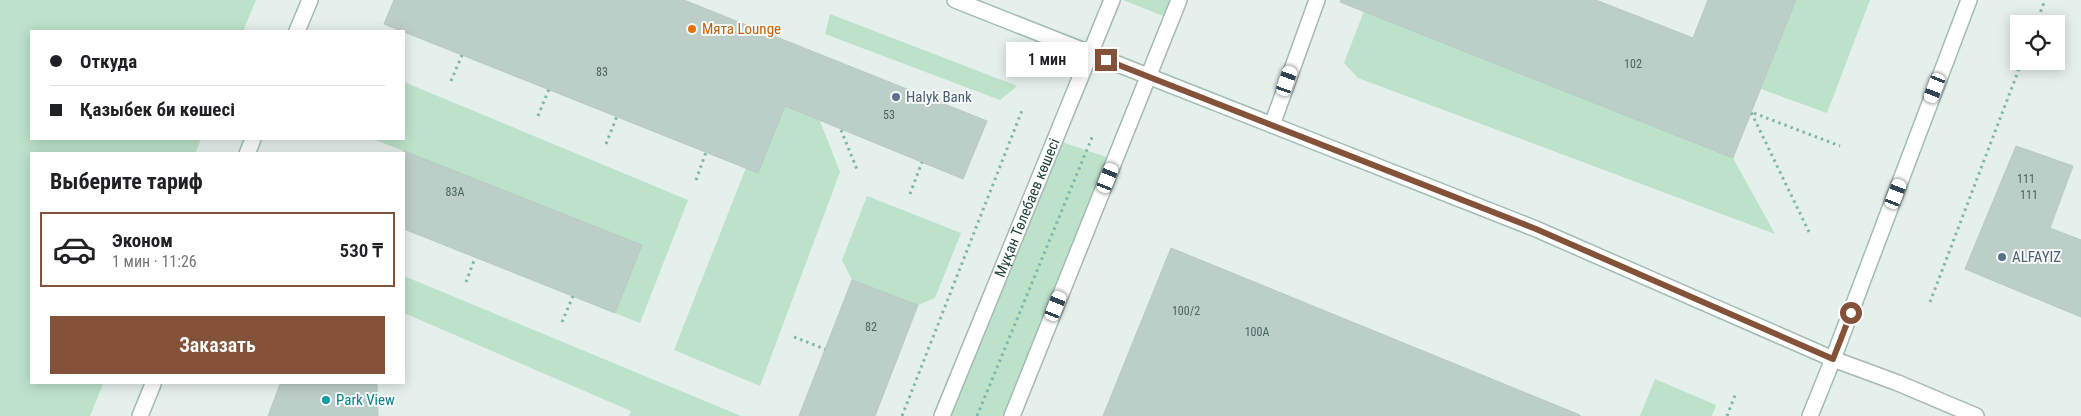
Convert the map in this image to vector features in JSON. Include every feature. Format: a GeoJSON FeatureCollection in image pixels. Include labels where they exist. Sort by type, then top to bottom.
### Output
{"type":"FeatureCollection","features":[{"type":"Feature","properties":{"kind":"street"},"geometry":{"type":"LineString","coordinates":[[297,30],[310,0]]}},
{"type":"Feature","properties":{"kind":"street"},"geometry":{"type":"LineString","coordinates":[[955,0],[1536,229],[1833,359],[1898,383],[1976,416]]}},
{"type":"Feature","properties":{"kind":"street","name":"Мұқан Төлебаев көшесі"},"geometry":{"type":"LineString","coordinates":[[942,416],[1112,0]]}},
{"type":"Feature","properties":{"kind":"street"},"geometry":{"type":"LineString","coordinates":[[1012,416],[1179,0]]}},
{"type":"Feature","properties":{"kind":"street"},"geometry":{"type":"LineString","coordinates":[[1272,125],[1317,0]]}},
{"type":"Feature","properties":{"kind":"street"},"geometry":{"type":"LineString","coordinates":[[1810,416],[1968,0]]}},
{"type":"Feature","properties":{"kind":"street"},"geometry":{"type":"LineString","coordinates":[[248,152],[254,140]]}},
{"type":"Feature","properties":{"kind":"street"},"geometry":{"type":"LineString","coordinates":[[140,416],[153,384]]}},
{"type":"Feature","properties":{"kind":"path"},"geometry":{"type":"LineString","coordinates":[[2040,15],[2046,0]]}},
{"type":"Feature","properties":{"kind":"path"},"geometry":{"type":"LineString","coordinates":[[451,81],[462,55]]}},
{"type":"Feature","properties":{"kind":"path"},"geometry":{"type":"LineString","coordinates":[[1930,302],[2019,70]]}},
{"type":"Feature","properties":{"kind":"path"},"geometry":{"type":"LineString","coordinates":[[538,116],[549,90]]}},
{"type":"Feature","properties":{"kind":"path"},"geometry":{"type":"LineString","coordinates":[[902,416],[1023,108]]}},
{"type":"Feature","properties":{"kind":"path"},"geometry":{"type":"LineString","coordinates":[[1809,232],[1751,112],[1840,146]]}},
{"type":"Feature","properties":{"kind":"path"},"geometry":{"type":"LineString","coordinates":[[606,144],[617,116]]}},
{"type":"Feature","properties":{"kind":"path"},"geometry":{"type":"LineString","coordinates":[[841,130],[858,172]]}},
{"type":"Feature","properties":{"kind":"path","name":"Мұқан Төлебаев көшесі"},"geometry":{"type":"LineString","coordinates":[[977,416],[1093,135]]}},
{"type":"Feature","properties":{"kind":"path"},"geometry":{"type":"LineString","coordinates":[[696,180],[706,152]]}},
{"type":"Feature","properties":{"kind":"path"},"geometry":{"type":"LineString","coordinates":[[910,194],[922,162]]}},
{"type":"Feature","properties":{"kind":"path"},"geometry":{"type":"LineString","coordinates":[[466,282],[475,258]]}},
{"type":"Feature","properties":{"kind":"path"},"geometry":{"type":"LineString","coordinates":[[562,322],[573,296]]}},
{"type":"Feature","properties":{"kind":"path"},"geometry":{"type":"LineString","coordinates":[[794,337],[824,349]]}},
{"type":"Feature","properties":{"kind":"path"},"geometry":{"type":"LineString","coordinates":[[1727,416],[1736,395]]}},
{"type":"Feature","properties":{"kind":"green space"},"geometry":{"type":"Polygon","coordinates":[[[0,0],[256,0],[243,30],[30,30],[30,140],[201,140],[196,152],[30,152],[30,384],[103,384],[90,416],[0,416],[0,0]]]}},
{"type":"Feature","properties":{"kind":"green space"},"geometry":{"type":"Polygon","coordinates":[[[1123,0],[1179,0],[1171,19],[1123,0]]]}},
{"type":"Feature","properties":{"kind":"green space"},"geometry":{"type":"Polygon","coordinates":[[[1796,0],[1870,0],[1827,113],[1761,89],[1796,0]]]}},
{"type":"Feature","properties":{"kind":"green space"},"geometry":{"type":"Polygon","coordinates":[[[1364,11],[1733,158],[1775,234],[1358,78],[1344,63],[1364,11]]]}},
{"type":"Feature","properties":{"kind":"green space"},"geometry":{"type":"Polygon","coordinates":[[[830,14],[1017,86],[1000,100],[825,34],[830,14]]]}},
{"type":"Feature","properties":{"kind":"green space"},"geometry":{"type":"Polygon","coordinates":[[[405,82],[688,200],[640,323],[615,313],[641,245],[376,140],[405,140],[405,82]]]}},
{"type":"Feature","properties":{"kind":"green space"},"geometry":{"type":"Polygon","coordinates":[[[785,106],[820,121],[840,172],[760,386],[674,350],[746,168],[758,172],[785,106]]]}},
{"type":"Feature","properties":{"kind":"green space"},"geometry":{"type":"Polygon","coordinates":[[[1056,140],[1115,160],[1012,416],[942,416],[1056,140]]]}},
{"type":"Feature","properties":{"kind":"green space"},"geometry":{"type":"Polygon","coordinates":[[[867,196],[961,233],[935,298],[918,305],[852,280],[842,260],[867,196]]]}},
{"type":"Feature","properties":{"kind":"green space"},"geometry":{"type":"Polygon","coordinates":[[[405,276],[741,416],[629,416],[631,411],[405,313],[405,276]]]}},
{"type":"Feature","properties":{"kind":"green space"},"geometry":{"type":"Polygon","coordinates":[[[1655,379],[1716,405],[1712,416],[1640,416],[1655,379]]]}},
{"type":"Feature","properties":{"kind":"building"},"geometry":{"type":"Polygon","coordinates":[[[394,0],[684,0],[987,121],[963,179],[785,106],[758,173],[405,32],[405,30],[399,30],[384,24],[394,0]]]}},
{"type":"Feature","properties":{"kind":"building"},"geometry":{"type":"Polygon","coordinates":[[[1341,0],[1596,0],[1693,38],[1708,0],[1796,0],[1733,158],[1340,2],[1341,0]]]}},
{"type":"Feature","properties":{"kind":"building"},"geometry":{"type":"Polygon","coordinates":[[[2016,146],[2073,166],[2050,228],[2081,240],[2081,317],[1965,269],[2016,146]]]}},
{"type":"Feature","properties":{"kind":"building"},"geometry":{"type":"Polygon","coordinates":[[[404,152],[642,245],[615,313],[405,229],[404,152]]]}},
{"type":"Feature","properties":{"kind":"building"},"geometry":{"type":"Polygon","coordinates":[[[1171,248],[1580,415],[1580,416],[1103,416],[1171,248]]]}},
{"type":"Feature","properties":{"kind":"building"},"geometry":{"type":"Polygon","coordinates":[[[852,280],[918,305],[875,416],[799,416],[852,280]]]}},
{"type":"Feature","properties":{"kind":"building","name":"Park View"},"geometry":{"type":"Polygon","coordinates":[[[280,384],[377,384],[378,416],[268,416],[280,384]]]}},
{"type":"Feature","properties":{"kind":"place","name":"Мята Lounge"},"geometry":{"type":"Point","coordinates":[692,29]}},
{"type":"Feature","properties":{"kind":"place","name":"Halyk Bank"},"geometry":{"type":"Point","coordinates":[896,97]}},
{"type":"Feature","properties":{"kind":"place","name":"ALFAYIZ"},"geometry":{"type":"Point","coordinates":[2002,257]}},
{"type":"Feature","properties":{"kind":"place","name":"Park View"},"geometry":{"type":"Point","coordinates":[326,400]}},
{"type":"Feature","properties":{"kind":"route"},"geometry":{"type":"LineString","coordinates":[[1106,60],[1536,229],[1833,359],[1851,313]]}}]}
